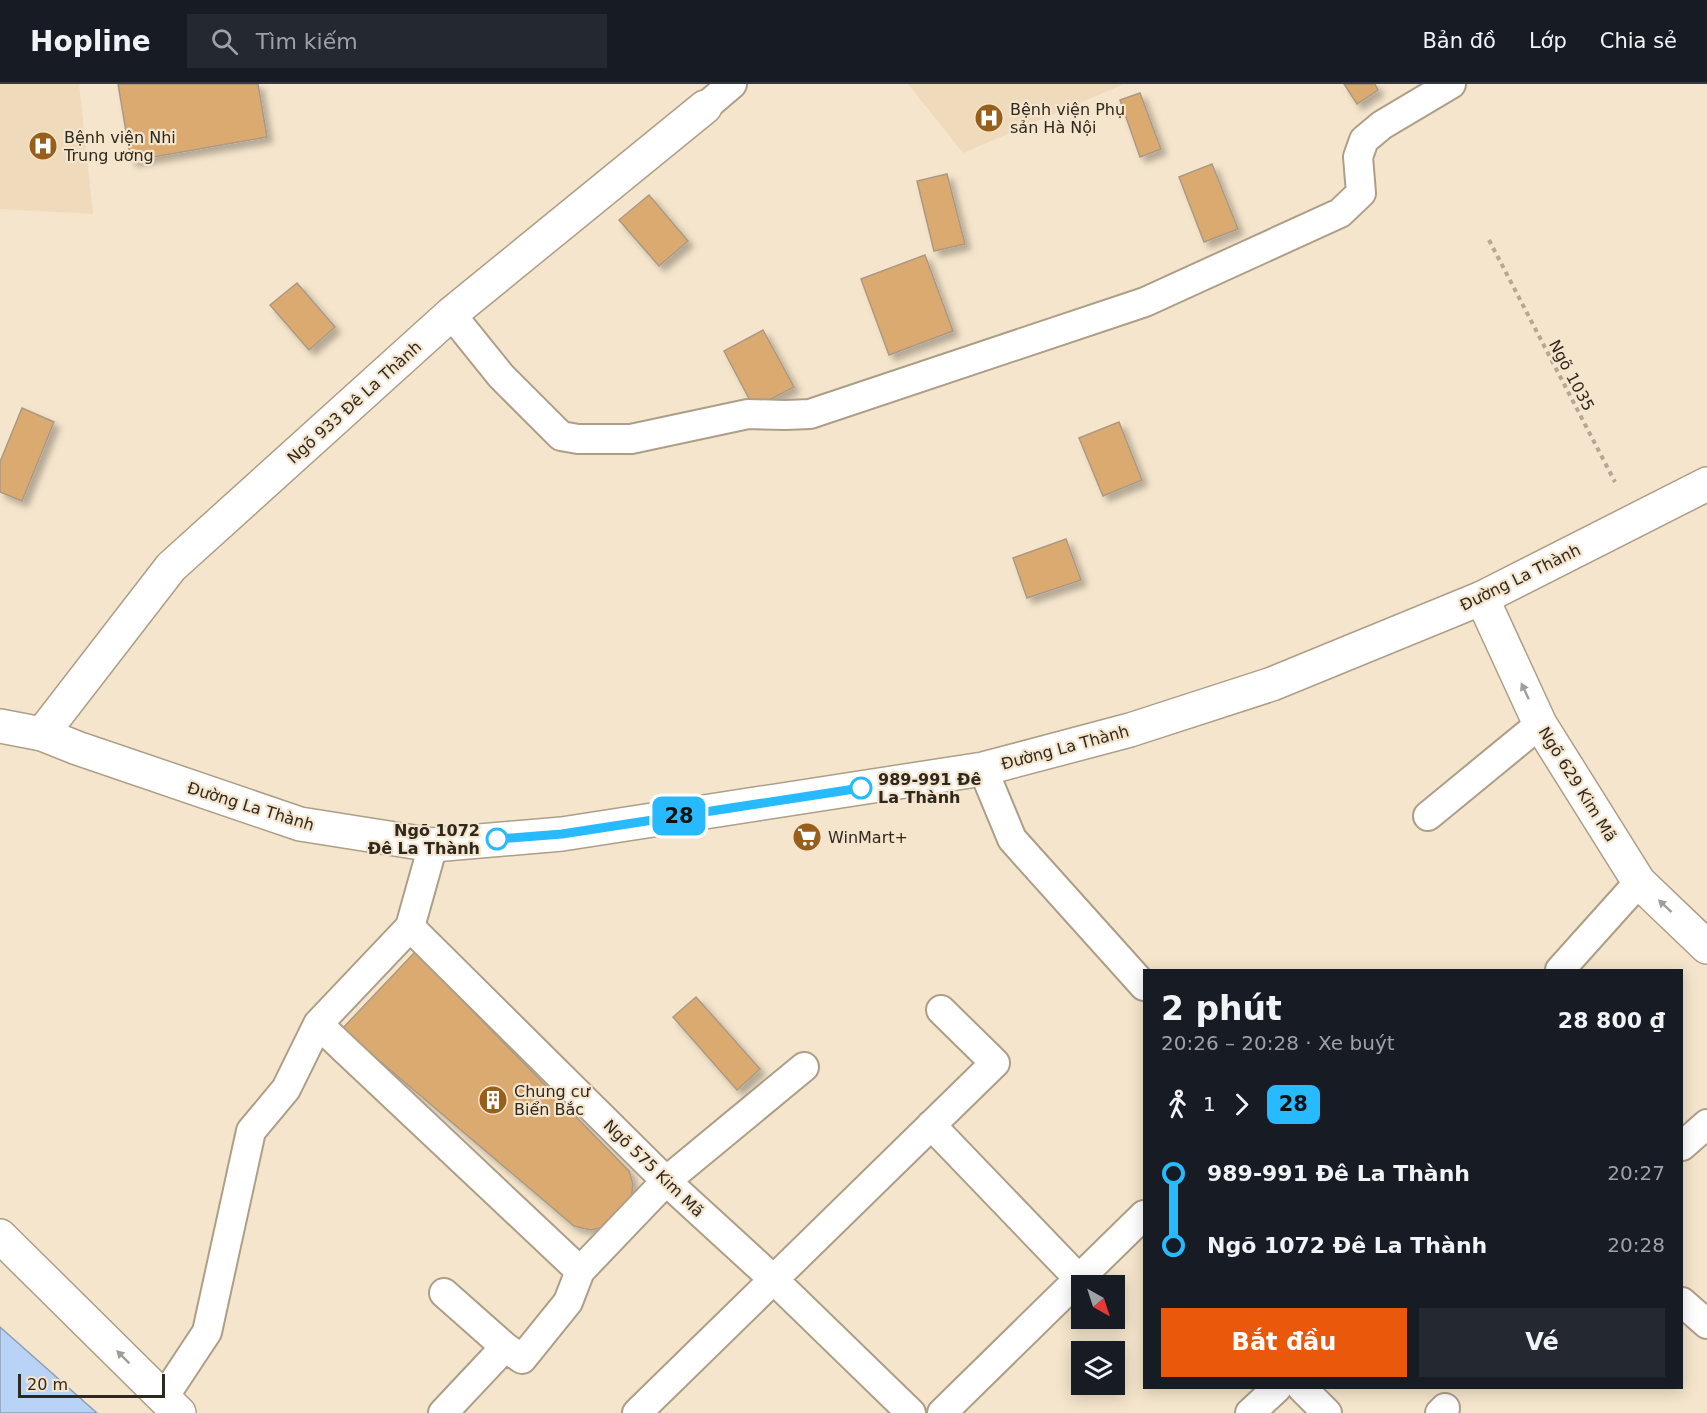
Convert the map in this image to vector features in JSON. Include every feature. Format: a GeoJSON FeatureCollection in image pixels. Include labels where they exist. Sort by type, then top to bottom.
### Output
{"type":"FeatureCollection","features":[{"type":"Feature","properties":{"kind":"main road","name":"Ngõ 933 Đê La Thành"},"geometry":{"type":"LineString","coordinates":[[42,734],[171,567],[451,314],[705,95]]}},
{"type":"Feature","properties":{"kind":"main road","name":"Đường La Thành"},"geometry":{"type":"LineString","coordinates":[[0,726],[42,734],[88,752],[300,824],[433,845],[562,834],[983,770],[1130,730],[1272,684],[1482,598],[1707,483]]}},
{"type":"Feature","properties":{"kind":"main road","name":"Ngõ 629 Kim Mã"},"geometry":{"type":"LineString","coordinates":[[1482,598],[1540,724],[1639,882],[1707,947]]}},
{"type":"Feature","properties":{"kind":"main road"},"geometry":{"type":"LineString","coordinates":[[0,1236],[171,1405]]}},
{"type":"Feature","properties":{"kind":"lane"},"geometry":{"type":"LineString","coordinates":[[705,95],[732,84]]}},
{"type":"Feature","properties":{"kind":"lane"},"geometry":{"type":"LineString","coordinates":[[451,314],[501,376],[561,436],[578,439],[631,439],[748,414],[810,414],[1145,302],[1340,213],[1361,193],[1358,157],[1364,140],[1382,125],[1451,84]]}},
{"type":"Feature","properties":{"kind":"lane"},"geometry":{"type":"LineString","coordinates":[[1428,816],[1540,724]]}},
{"type":"Feature","properties":{"kind":"lane"},"geometry":{"type":"LineString","coordinates":[[983,770],[1012,839],[1143,985]]}},
{"type":"Feature","properties":{"kind":"lane"},"geometry":{"type":"LineString","coordinates":[[171,1405],[207,1332],[251,1131],[286,1089],[318,1024],[411,927],[433,845]]}},
{"type":"Feature","properties":{"kind":"lane"},"geometry":{"type":"LineString","coordinates":[[1561,969],[1639,882]]}},
{"type":"Feature","properties":{"kind":"lane","name":"Ngõ 575 Kim Mã"},"geometry":{"type":"LineString","coordinates":[[411,927],[666,1181],[773,1279],[911,1413]]}},
{"type":"Feature","properties":{"kind":"lane"},"geometry":{"type":"LineString","coordinates":[[637,1413],[995,1063],[941,1010]]}},
{"type":"Feature","properties":{"kind":"lane"},"geometry":{"type":"LineString","coordinates":[[318,1024],[580,1272]]}},
{"type":"Feature","properties":{"kind":"lane"},"geometry":{"type":"LineString","coordinates":[[444,1293],[505,1347],[522,1359],[568,1302],[580,1272],[666,1181],[804,1067]]}},
{"type":"Feature","properties":{"kind":"lane"},"geometry":{"type":"LineString","coordinates":[[931,1125],[1076,1275]]}},
{"type":"Feature","properties":{"kind":"lane"},"geometry":{"type":"LineString","coordinates":[[1683,1145],[1707,1125]]}},
{"type":"Feature","properties":{"kind":"lane"},"geometry":{"type":"LineString","coordinates":[[1082,1275],[1143,1216]]}},
{"type":"Feature","properties":{"kind":"lane"},"geometry":{"type":"LineString","coordinates":[[942,1413],[1071,1286]]}},
{"type":"Feature","properties":{"kind":"lane"},"geometry":{"type":"LineString","coordinates":[[1683,1303],[1707,1324]]}},
{"type":"Feature","properties":{"kind":"lane"},"geometry":{"type":"LineString","coordinates":[[444,1413],[505,1347]]}},
{"type":"Feature","properties":{"kind":"lane"},"geometry":{"type":"LineString","coordinates":[[1250,1413],[1276,1389]]}},
{"type":"Feature","properties":{"kind":"lane"},"geometry":{"type":"LineString","coordinates":[[1303,1389],[1327,1413]]}},
{"type":"Feature","properties":{"kind":"path","name":"Ngõ 1035"},"geometry":{"type":"LineString","coordinates":[[1489,240],[1635,520]]}},
{"type":"Feature","properties":{"kind":"shaded area","name":"Bệnh viện Nhi Trung ương"},"geometry":{"type":"Polygon","coordinates":[[[0,84],[79,84],[93,214],[0,209],[0,84]]]}},
{"type":"Feature","properties":{"kind":"shaded area","name":"Bệnh viện Phụ sản Hà Nội"},"geometry":{"type":"Polygon","coordinates":[[[908,84],[1124,84],[963,153],[908,84]]]}},
{"type":"Feature","properties":{"kind":"water"},"geometry":{"type":"Polygon","coordinates":[[[0,1327],[97,1413],[0,1413],[0,1327]]]}},
{"type":"Feature","properties":{"kind":"building"},"geometry":{"type":"Polygon","coordinates":[[[118,84],[258,84],[267,137],[131,161],[118,84]]]}},
{"type":"Feature","properties":{"kind":"building"},"geometry":{"type":"Polygon","coordinates":[[[1344,84],[1375,84],[1378,90],[1357,104],[1344,84]]]}},
{"type":"Feature","properties":{"kind":"building"},"geometry":{"type":"Polygon","coordinates":[[[1140,93],[1161,149],[1140,157],[1120,100],[1140,93]]]}},
{"type":"Feature","properties":{"kind":"building"},"geometry":{"type":"Polygon","coordinates":[[[1212,164],[1238,229],[1204,242],[1179,177],[1212,164]]]}},
{"type":"Feature","properties":{"kind":"building"},"geometry":{"type":"Polygon","coordinates":[[[947,174],[965,244],[934,251],[917,181],[947,174]]]}},
{"type":"Feature","properties":{"kind":"building"},"geometry":{"type":"Polygon","coordinates":[[[649,195],[688,241],[659,266],[619,220],[649,195]]]}},
{"type":"Feature","properties":{"kind":"building"},"geometry":{"type":"Polygon","coordinates":[[[925,255],[953,331],[889,355],[861,279],[925,255]]]}},
{"type":"Feature","properties":{"kind":"building"},"geometry":{"type":"Polygon","coordinates":[[[297,283],[335,327],[309,350],[270,305],[297,283]]]}},
{"type":"Feature","properties":{"kind":"building"},"geometry":{"type":"Polygon","coordinates":[[[763,330],[794,387],[754,408],[724,351],[763,330]]]}},
{"type":"Feature","properties":{"kind":"building"},"geometry":{"type":"Polygon","coordinates":[[[22,408],[54,422],[22,501],[0,492],[0,462],[22,408]]]}},
{"type":"Feature","properties":{"kind":"building"},"geometry":{"type":"Polygon","coordinates":[[[1119,422],[1142,480],[1103,496],[1079,438],[1119,422]]]}},
{"type":"Feature","properties":{"kind":"building"},"geometry":{"type":"Polygon","coordinates":[[[1066,539],[1081,580],[1027,598],[1013,558],[1066,539]]]}},
{"type":"Feature","properties":{"kind":"building","name":"Chung cư Biển Bắc"},"geometry":{"type":"Polygon","coordinates":[[[415,952],[629,1171],[633,1184],[631,1200],[608,1226],[591,1230],[574,1226],[342,1029],[415,952]]]}},
{"type":"Feature","properties":{"kind":"building"},"geometry":{"type":"Polygon","coordinates":[[[696,997],[760,1069],[737,1090],[673,1017],[696,997]]]}},
{"type":"Feature","properties":{"kind":"bus line","name":"28"},"geometry":{"type":"LineString","coordinates":[[497,839],[562,834],[861,788]]}},
{"type":"Feature","properties":{"kind":"place","name":"Bệnh viện Phụ sản Hà Nội"},"geometry":{"type":"Point","coordinates":[989,118]}},
{"type":"Feature","properties":{"kind":"place","name":"Bệnh viện Nhi Trung ương"},"geometry":{"type":"Point","coordinates":[43,146]}},
{"type":"Feature","properties":{"kind":"place","name":"989-991 Đê La Thành"},"geometry":{"type":"Point","coordinates":[861,788]}},
{"type":"Feature","properties":{"kind":"place","name":"WinMart+"},"geometry":{"type":"Point","coordinates":[807,837]}},
{"type":"Feature","properties":{"kind":"place","name":"Ngõ 1072 Đê La Thành"},"geometry":{"type":"Point","coordinates":[497,839]}},
{"type":"Feature","properties":{"kind":"place","name":"Chung cư Biển Bắc"},"geometry":{"type":"Point","coordinates":[493,1100]}}]}
